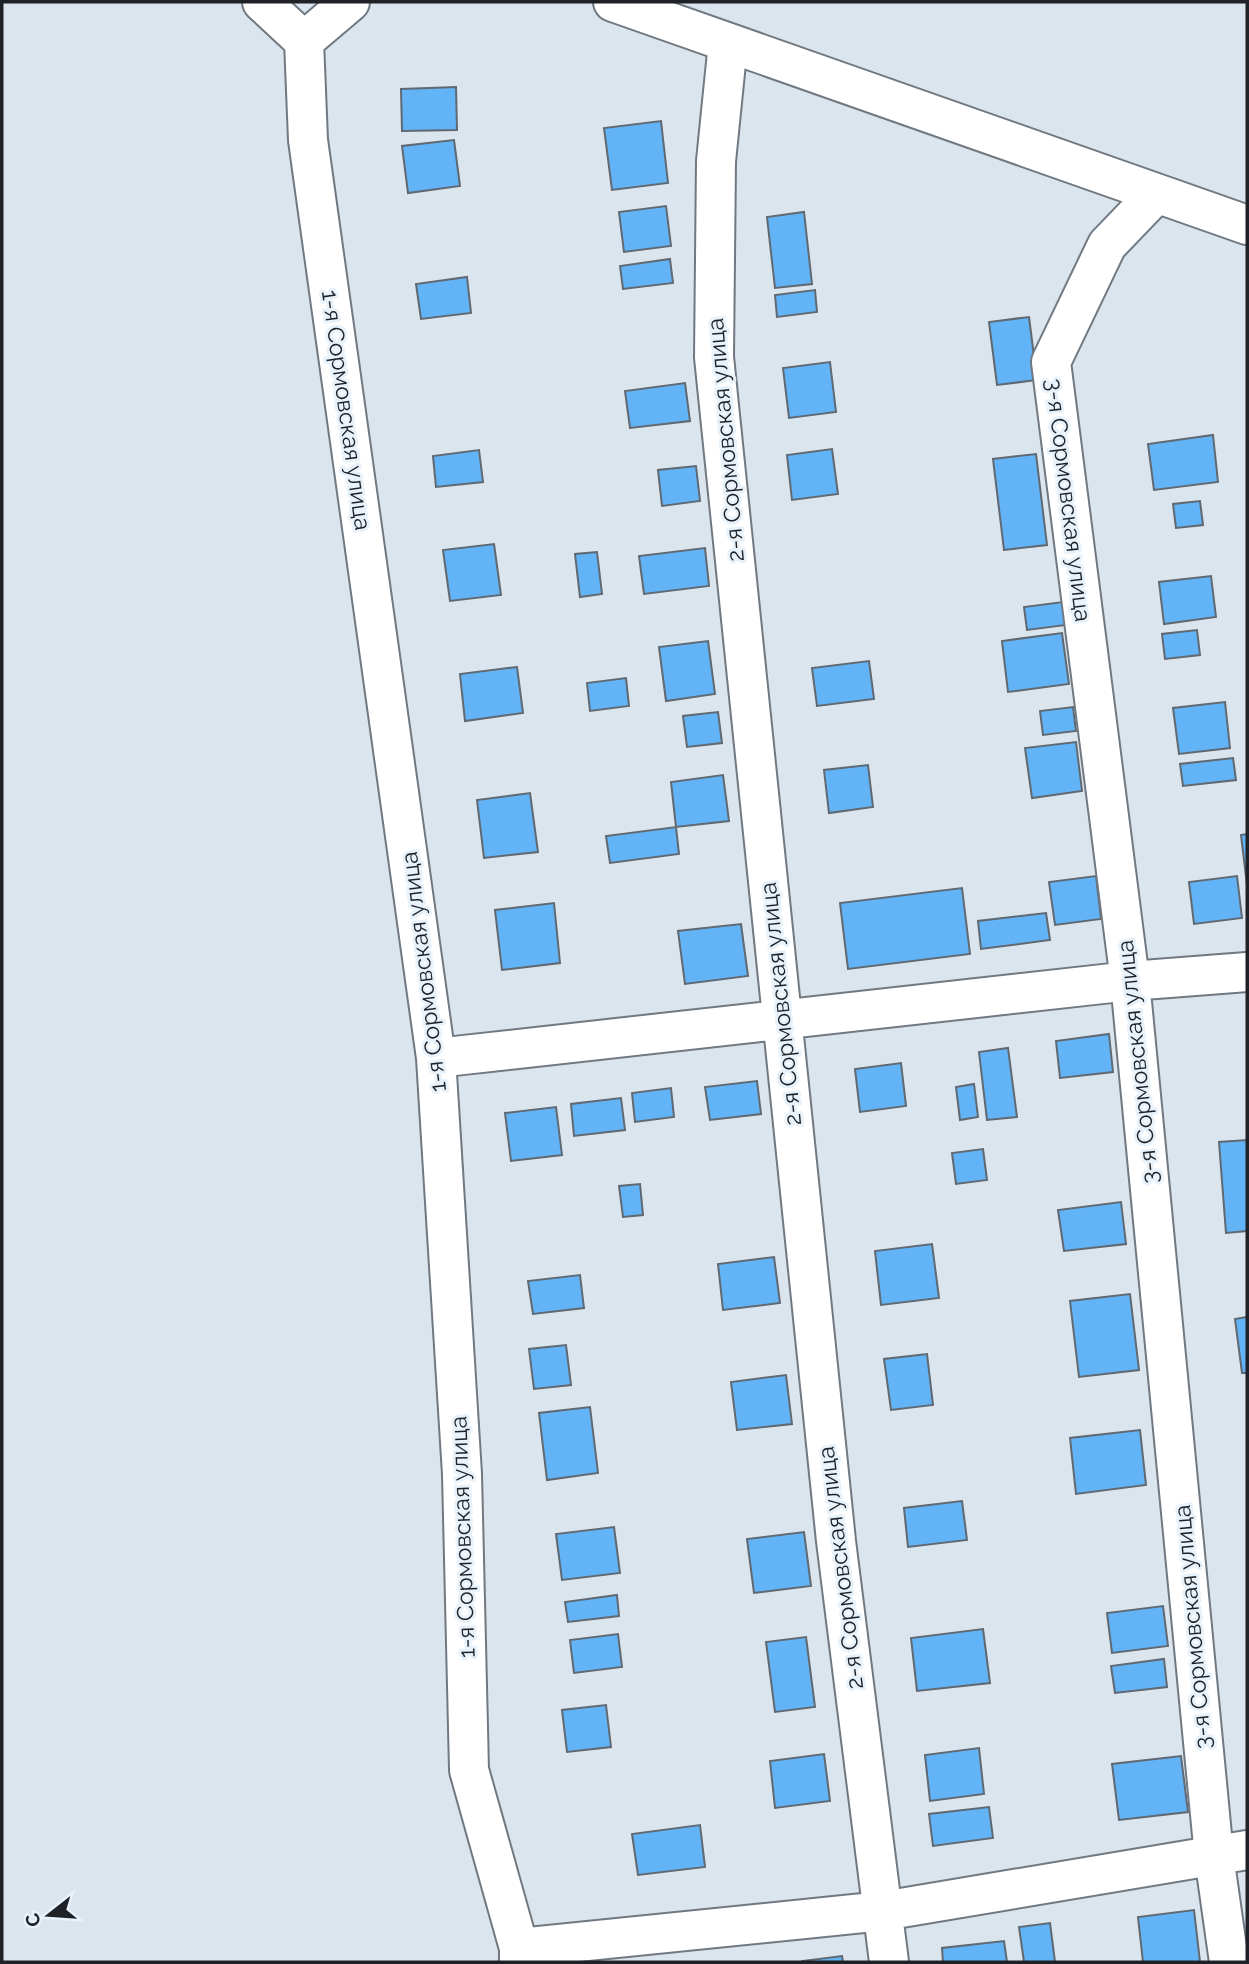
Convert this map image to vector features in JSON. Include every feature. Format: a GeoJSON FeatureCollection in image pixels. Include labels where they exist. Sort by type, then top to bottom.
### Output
{"type":"FeatureCollection","features":[{"type":"Feature","properties":{"kind":"street"},"geometry":{"type":"LineString","coordinates":[[262,2],[304,41],[350,2]]}},
{"type":"Feature","properties":{"kind":"street"},"geometry":{"type":"LineString","coordinates":[[613,2],[1155,195],[1247,225]]}},
{"type":"Feature","properties":{"kind":"street","name":"1-я Сормовская улица"},"geometry":{"type":"LineString","coordinates":[[304,41],[308,140],[436,1058],[462,1474],[469,1770],[519,1955]]}},
{"type":"Feature","properties":{"kind":"street","name":"2-я Сормовская улица"},"geometry":{"type":"LineString","coordinates":[[728,43],[716,161],[714,357],[836,1541],[890,1962]]}},
{"type":"Feature","properties":{"kind":"street","name":"3-я Сормовская улица"},"geometry":{"type":"LineString","coordinates":[[1155,195],[1107,245],[1051,362],[1130,981],[1230,1853],[1228,1962]]}},
{"type":"Feature","properties":{"kind":"street"},"geometry":{"type":"LineString","coordinates":[[436,1058],[1130,981],[1247,972]]}},
{"type":"Feature","properties":{"kind":"street"},"geometry":{"type":"LineString","coordinates":[[519,1955],[883,1911],[1230,1853]]}},
{"type":"Feature","properties":{"kind":"building"},"geometry":{"type":"Polygon","coordinates":[[[456,87],[457,130],[402,131],[401,89],[456,87]]]}},
{"type":"Feature","properties":{"kind":"building"},"geometry":{"type":"Polygon","coordinates":[[[661,121],[668,183],[612,190],[604,128],[661,121]]]}},
{"type":"Feature","properties":{"kind":"building"},"geometry":{"type":"Polygon","coordinates":[[[454,140],[460,186],[408,193],[402,146],[454,140]]]}},
{"type":"Feature","properties":{"kind":"building"},"geometry":{"type":"Polygon","coordinates":[[[666,206],[671,246],[624,252],[619,212],[666,206]]]}},
{"type":"Feature","properties":{"kind":"building"},"geometry":{"type":"Polygon","coordinates":[[[804,212],[812,284],[775,288],[767,217],[804,212]]]}},
{"type":"Feature","properties":{"kind":"building"},"geometry":{"type":"Polygon","coordinates":[[[670,259],[673,283],[623,289],[620,266],[670,259]]]}},
{"type":"Feature","properties":{"kind":"building"},"geometry":{"type":"Polygon","coordinates":[[[467,277],[471,313],[421,319],[416,284],[467,277]]]}},
{"type":"Feature","properties":{"kind":"building"},"geometry":{"type":"Polygon","coordinates":[[[815,290],[817,312],[777,317],[775,295],[815,290]]]}},
{"type":"Feature","properties":{"kind":"building"},"geometry":{"type":"Polygon","coordinates":[[[1029,317],[1037,380],[997,385],[989,322],[1029,317]]]}},
{"type":"Feature","properties":{"kind":"building"},"geometry":{"type":"Polygon","coordinates":[[[830,362],[836,412],[789,418],[783,368],[830,362]]]}},
{"type":"Feature","properties":{"kind":"building"},"geometry":{"type":"Polygon","coordinates":[[[685,383],[690,421],[630,428],[625,391],[685,383]]]}},
{"type":"Feature","properties":{"kind":"building"},"geometry":{"type":"Polygon","coordinates":[[[1213,435],[1218,482],[1154,490],[1148,444],[1213,435]]]}},
{"type":"Feature","properties":{"kind":"building"},"geometry":{"type":"Polygon","coordinates":[[[832,449],[838,494],[792,500],[787,455],[832,449]]]}},
{"type":"Feature","properties":{"kind":"building"},"geometry":{"type":"Polygon","coordinates":[[[479,450],[483,482],[436,487],[433,456],[479,450]]]}},
{"type":"Feature","properties":{"kind":"building"},"geometry":{"type":"Polygon","coordinates":[[[1036,454],[1047,545],[1004,550],[993,459],[1036,454]]]}},
{"type":"Feature","properties":{"kind":"building"},"geometry":{"type":"Polygon","coordinates":[[[696,466],[700,501],[662,506],[658,470],[696,466]]]}},
{"type":"Feature","properties":{"kind":"building"},"geometry":{"type":"Polygon","coordinates":[[[1200,501],[1203,525],[1176,528],[1173,504],[1200,501]]]}},
{"type":"Feature","properties":{"kind":"building"},"geometry":{"type":"Polygon","coordinates":[[[494,544],[501,595],[450,601],[443,550],[494,544]]]}},
{"type":"Feature","properties":{"kind":"building"},"geometry":{"type":"Polygon","coordinates":[[[705,548],[709,586],[644,594],[639,556],[705,548]]]}},
{"type":"Feature","properties":{"kind":"building"},"geometry":{"type":"Polygon","coordinates":[[[597,552],[602,594],[580,597],[575,554],[597,552]]]}},
{"type":"Feature","properties":{"kind":"building"},"geometry":{"type":"Polygon","coordinates":[[[1211,576],[1216,617],[1164,624],[1159,582],[1211,576]]]}},
{"type":"Feature","properties":{"kind":"building"},"geometry":{"type":"Polygon","coordinates":[[[1063,602],[1066,625],[1027,630],[1024,607],[1063,602]]]}},
{"type":"Feature","properties":{"kind":"building"},"geometry":{"type":"Polygon","coordinates":[[[1197,630],[1200,655],[1165,659],[1162,634],[1197,630]]]}},
{"type":"Feature","properties":{"kind":"building"},"geometry":{"type":"Polygon","coordinates":[[[1062,633],[1069,684],[1008,692],[1002,641],[1062,633]]]}},
{"type":"Feature","properties":{"kind":"building"},"geometry":{"type":"Polygon","coordinates":[[[708,641],[715,694],[666,701],[659,647],[708,641]]]}},
{"type":"Feature","properties":{"kind":"building"},"geometry":{"type":"Polygon","coordinates":[[[869,661],[874,699],[817,706],[812,668],[869,661]]]}},
{"type":"Feature","properties":{"kind":"building"},"geometry":{"type":"Polygon","coordinates":[[[517,667],[523,713],[465,721],[460,674],[517,667]]]}},
{"type":"Feature","properties":{"kind":"building"},"geometry":{"type":"Polygon","coordinates":[[[626,678],[629,706],[590,711],[587,683],[626,678]]]}},
{"type":"Feature","properties":{"kind":"building"},"geometry":{"type":"Polygon","coordinates":[[[1225,702],[1230,748],[1179,754],[1173,708],[1225,702]]]}},
{"type":"Feature","properties":{"kind":"building"},"geometry":{"type":"Polygon","coordinates":[[[1073,707],[1076,731],[1043,735],[1040,711],[1073,707]]]}},
{"type":"Feature","properties":{"kind":"building"},"geometry":{"type":"Polygon","coordinates":[[[718,712],[722,743],[687,747],[683,716],[718,712]]]}},
{"type":"Feature","properties":{"kind":"building"},"geometry":{"type":"Polygon","coordinates":[[[1076,742],[1082,791],[1032,798],[1025,748],[1076,742]]]}},
{"type":"Feature","properties":{"kind":"building"},"geometry":{"type":"Polygon","coordinates":[[[1233,758],[1236,780],[1183,786],[1180,764],[1233,758]]]}},
{"type":"Feature","properties":{"kind":"building"},"geometry":{"type":"Polygon","coordinates":[[[868,765],[873,807],[829,813],[824,770],[868,765]]]}},
{"type":"Feature","properties":{"kind":"building"},"geometry":{"type":"Polygon","coordinates":[[[723,775],[729,821],[676,827],[671,782],[723,775]]]}},
{"type":"Feature","properties":{"kind":"building"},"geometry":{"type":"Polygon","coordinates":[[[530,793],[538,852],[484,858],[477,800],[530,793]]]}},
{"type":"Feature","properties":{"kind":"building"},"geometry":{"type":"Polygon","coordinates":[[[676,827],[679,854],[610,863],[606,836],[676,827]]]}},
{"type":"Feature","properties":{"kind":"building"},"geometry":{"type":"Polygon","coordinates":[[[1247,834],[1247,885],[1241,835],[1247,834]]]}},
{"type":"Feature","properties":{"kind":"building"},"geometry":{"type":"Polygon","coordinates":[[[1096,876],[1101,919],[1055,925],[1049,882],[1096,876]]]}},
{"type":"Feature","properties":{"kind":"building"},"geometry":{"type":"Polygon","coordinates":[[[1237,876],[1242,918],[1194,924],[1189,882],[1237,876]]]}},
{"type":"Feature","properties":{"kind":"building"},"geometry":{"type":"Polygon","coordinates":[[[962,888],[970,954],[848,969],[840,903],[962,888]]]}},
{"type":"Feature","properties":{"kind":"building"},"geometry":{"type":"Polygon","coordinates":[[[554,903],[560,963],[502,970],[495,910],[554,903]]]}},
{"type":"Feature","properties":{"kind":"building"},"geometry":{"type":"Polygon","coordinates":[[[1046,913],[1050,940],[981,949],[978,921],[1046,913]]]}},
{"type":"Feature","properties":{"kind":"building"},"geometry":{"type":"Polygon","coordinates":[[[741,924],[748,976],[685,984],[678,931],[741,924]]]}},
{"type":"Feature","properties":{"kind":"building"},"geometry":{"type":"Polygon","coordinates":[[[1109,1034],[1113,1072],[1060,1078],[1056,1041],[1109,1034]]]}},
{"type":"Feature","properties":{"kind":"building"},"geometry":{"type":"Polygon","coordinates":[[[1008,1048],[1017,1117],[987,1120],[979,1052],[1008,1048]]]}},
{"type":"Feature","properties":{"kind":"building"},"geometry":{"type":"Polygon","coordinates":[[[901,1063],[906,1106],[860,1112],[855,1069],[901,1063]]]}},
{"type":"Feature","properties":{"kind":"building"},"geometry":{"type":"Polygon","coordinates":[[[757,1081],[761,1114],[710,1120],[705,1087],[757,1081]]]}},
{"type":"Feature","properties":{"kind":"building"},"geometry":{"type":"Polygon","coordinates":[[[974,1084],[978,1117],[960,1120],[956,1087],[974,1084]]]}},
{"type":"Feature","properties":{"kind":"building"},"geometry":{"type":"Polygon","coordinates":[[[671,1088],[674,1117],[635,1122],[632,1093],[671,1088]]]}},
{"type":"Feature","properties":{"kind":"building"},"geometry":{"type":"Polygon","coordinates":[[[621,1098],[625,1130],[574,1136],[571,1104],[621,1098]]]}},
{"type":"Feature","properties":{"kind":"building"},"geometry":{"type":"Polygon","coordinates":[[[556,1107],[562,1155],[511,1161],[505,1113],[556,1107]]]}},
{"type":"Feature","properties":{"kind":"building"},"geometry":{"type":"Polygon","coordinates":[[[1247,1140],[1247,1231],[1226,1233],[1219,1142],[1247,1140]]]}},
{"type":"Feature","properties":{"kind":"building"},"geometry":{"type":"Polygon","coordinates":[[[983,1149],[987,1180],[956,1184],[952,1153],[983,1149]]]}},
{"type":"Feature","properties":{"kind":"building"},"geometry":{"type":"Polygon","coordinates":[[[640,1184],[643,1215],[623,1217],[619,1186],[640,1184]]]}},
{"type":"Feature","properties":{"kind":"building"},"geometry":{"type":"Polygon","coordinates":[[[1121,1202],[1126,1244],[1064,1251],[1058,1210],[1121,1202]]]}},
{"type":"Feature","properties":{"kind":"building"},"geometry":{"type":"Polygon","coordinates":[[[932,1244],[939,1298],[881,1305],[875,1251],[932,1244]]]}},
{"type":"Feature","properties":{"kind":"building"},"geometry":{"type":"Polygon","coordinates":[[[774,1257],[780,1303],[723,1310],[718,1264],[774,1257]]]}},
{"type":"Feature","properties":{"kind":"building"},"geometry":{"type":"Polygon","coordinates":[[[580,1275],[584,1308],[533,1314],[528,1281],[580,1275]]]}},
{"type":"Feature","properties":{"kind":"building"},"geometry":{"type":"Polygon","coordinates":[[[1130,1294],[1139,1370],[1079,1377],[1070,1301],[1130,1294]]]}},
{"type":"Feature","properties":{"kind":"building"},"geometry":{"type":"Polygon","coordinates":[[[1247,1317],[1247,1373],[1242,1373],[1235,1319],[1247,1317]]]}},
{"type":"Feature","properties":{"kind":"building"},"geometry":{"type":"Polygon","coordinates":[[[566,1345],[571,1385],[534,1389],[529,1349],[566,1345]]]}},
{"type":"Feature","properties":{"kind":"building"},"geometry":{"type":"Polygon","coordinates":[[[927,1354],[933,1405],[891,1410],[884,1359],[927,1354]]]}},
{"type":"Feature","properties":{"kind":"building"},"geometry":{"type":"Polygon","coordinates":[[[786,1375],[792,1424],[737,1430],[731,1382],[786,1375]]]}},
{"type":"Feature","properties":{"kind":"building"},"geometry":{"type":"Polygon","coordinates":[[[590,1407],[598,1473],[547,1480],[539,1413],[590,1407]]]}},
{"type":"Feature","properties":{"kind":"building"},"geometry":{"type":"Polygon","coordinates":[[[1140,1430],[1146,1485],[1076,1494],[1070,1438],[1140,1430]]]}},
{"type":"Feature","properties":{"kind":"building"},"geometry":{"type":"Polygon","coordinates":[[[962,1501],[967,1540],[908,1547],[904,1508],[962,1501]]]}},
{"type":"Feature","properties":{"kind":"building"},"geometry":{"type":"Polygon","coordinates":[[[614,1527],[620,1573],[562,1580],[556,1534],[614,1527]]]}},
{"type":"Feature","properties":{"kind":"building"},"geometry":{"type":"Polygon","coordinates":[[[804,1532],[811,1586],[754,1593],[747,1539],[804,1532]]]}},
{"type":"Feature","properties":{"kind":"building"},"geometry":{"type":"Polygon","coordinates":[[[617,1595],[619,1616],[568,1622],[565,1602],[617,1595]]]}},
{"type":"Feature","properties":{"kind":"building"},"geometry":{"type":"Polygon","coordinates":[[[1163,1606],[1168,1646],[1112,1653],[1107,1613],[1163,1606]]]}},
{"type":"Feature","properties":{"kind":"building"},"geometry":{"type":"Polygon","coordinates":[[[983,1629],[990,1683],[917,1691],[911,1638],[983,1629]]]}},
{"type":"Feature","properties":{"kind":"building"},"geometry":{"type":"Polygon","coordinates":[[[618,1634],[622,1667],[574,1673],[570,1640],[618,1634]]]}},
{"type":"Feature","properties":{"kind":"building"},"geometry":{"type":"Polygon","coordinates":[[[806,1637],[815,1707],[775,1712],[766,1642],[806,1637]]]}},
{"type":"Feature","properties":{"kind":"building"},"geometry":{"type":"Polygon","coordinates":[[[1164,1659],[1167,1687],[1115,1693],[1111,1666],[1164,1659]]]}},
{"type":"Feature","properties":{"kind":"building"},"geometry":{"type":"Polygon","coordinates":[[[606,1705],[611,1747],[567,1752],[562,1710],[606,1705]]]}},
{"type":"Feature","properties":{"kind":"building"},"geometry":{"type":"Polygon","coordinates":[[[979,1748],[984,1794],[930,1801],[925,1755],[979,1748]]]}},
{"type":"Feature","properties":{"kind":"building"},"geometry":{"type":"Polygon","coordinates":[[[824,1754],[830,1801],[775,1808],[770,1761],[824,1754]]]}},
{"type":"Feature","properties":{"kind":"building"},"geometry":{"type":"Polygon","coordinates":[[[1181,1756],[1188,1812],[1119,1820],[1112,1764],[1181,1756]]]}},
{"type":"Feature","properties":{"kind":"building"},"geometry":{"type":"Polygon","coordinates":[[[989,1807],[993,1838],[933,1846],[929,1814],[989,1807]]]}},
{"type":"Feature","properties":{"kind":"building"},"geometry":{"type":"Polygon","coordinates":[[[700,1825],[705,1867],[638,1875],[632,1834],[700,1825]]]}},
{"type":"Feature","properties":{"kind":"building"},"geometry":{"type":"Polygon","coordinates":[[[1194,1910],[1200,1962],[1143,1962],[1138,1917],[1194,1910]]]}},
{"type":"Feature","properties":{"kind":"building"},"geometry":{"type":"Polygon","coordinates":[[[1050,1923],[1055,1962],[1024,1962],[1019,1927],[1050,1923]]]}},
{"type":"Feature","properties":{"kind":"building"},"geometry":{"type":"Polygon","coordinates":[[[1004,1941],[1007,1962],[943,1962],[942,1948],[1004,1941]]]}},
{"type":"Feature","properties":{"kind":"building"},"geometry":{"type":"Polygon","coordinates":[[[842,1956],[843,1962],[803,1961],[842,1956]]]}}]}
